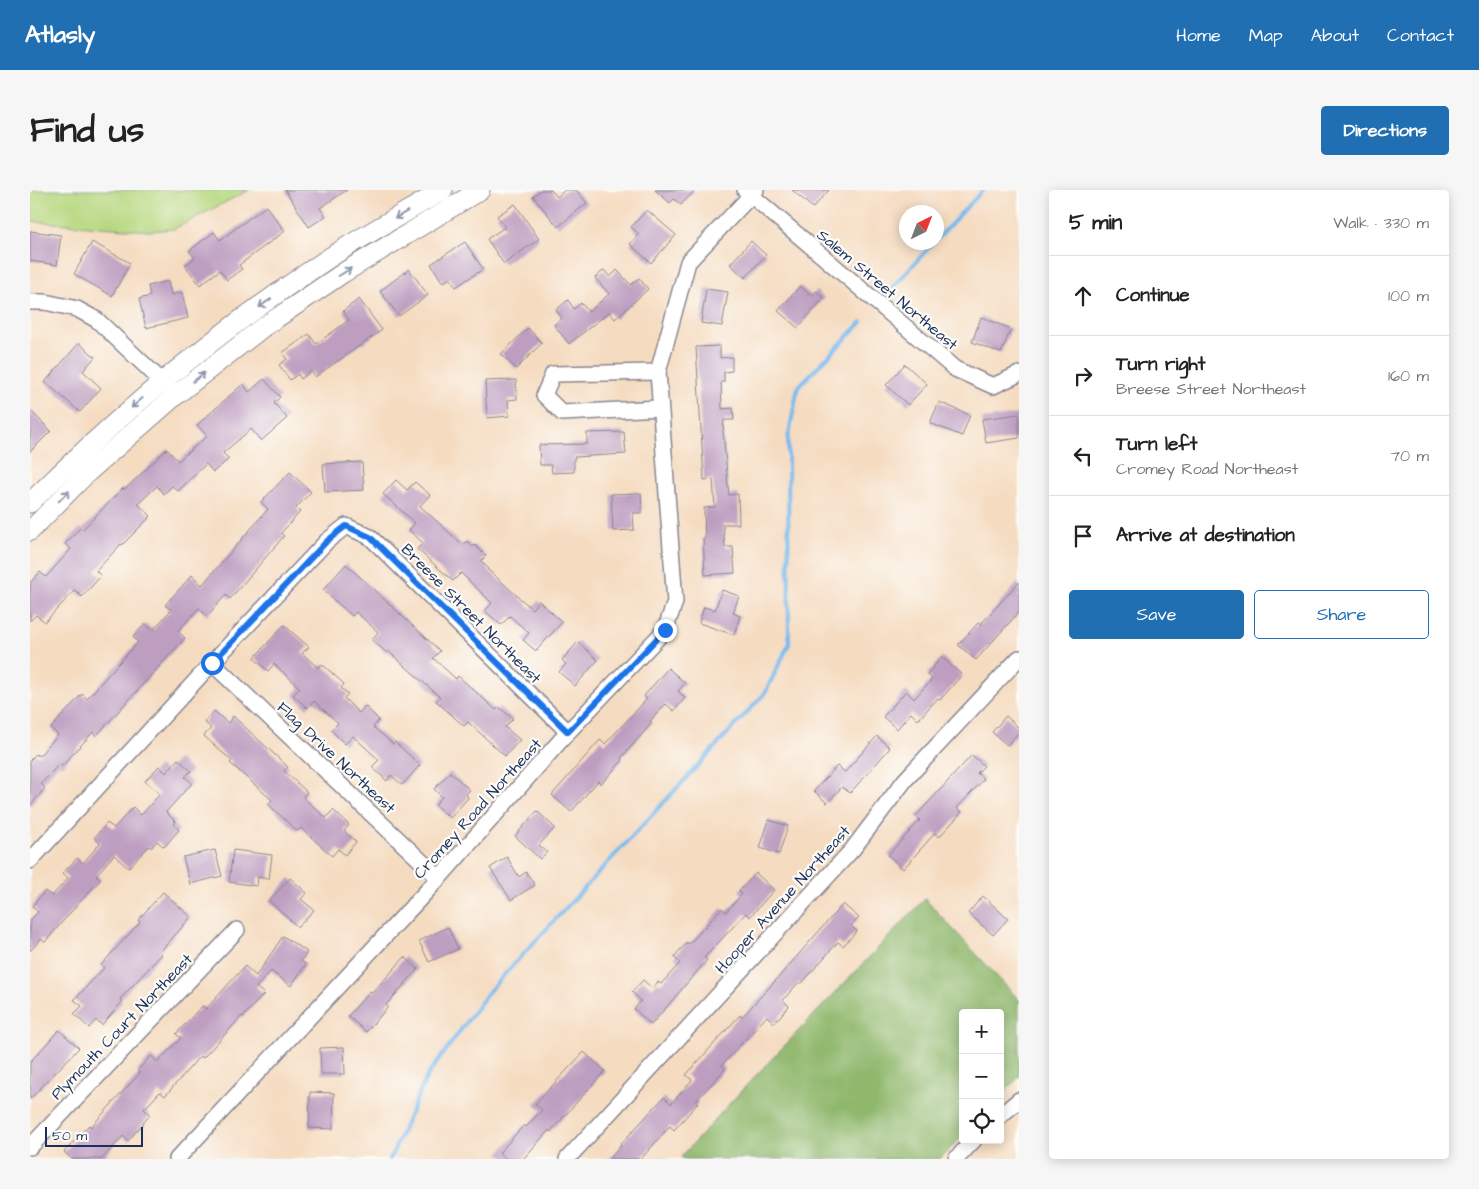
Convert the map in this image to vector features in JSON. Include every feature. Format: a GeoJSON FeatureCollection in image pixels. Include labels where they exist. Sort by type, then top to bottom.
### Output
{"type":"FeatureCollection","features":[{"type":"Feature","properties":{"kind":"street"},"geometry":{"type":"LineString","coordinates":[[30,503],[75,458],[162,381],[249,313],[330,257],[443,190]]}},
{"type":"Feature","properties":{"kind":"street"},"geometry":{"type":"LineString","coordinates":[[30,531],[88,472],[176,395],[262,328],[343,273],[474,192]]}},
{"type":"Feature","properties":{"kind":"street","name":"Cromey Road Northeast"},"geometry":{"type":"LineString","coordinates":[[176,1159],[439,878],[568,732],[665,630],[675,602],[658,372],[688,262],[751,192]]}},
{"type":"Feature","properties":{"kind":"street","name":"Salem Street Northeast"},"geometry":{"type":"LineString","coordinates":[[751,192],[955,369],[993,386],[1019,374]]}},
{"type":"Feature","properties":{"kind":"street"},"geometry":{"type":"LineString","coordinates":[[310,271],[321,288]]}},
{"type":"Feature","properties":{"kind":"street"},"geometry":{"type":"LineString","coordinates":[[30,302],[45,302],[77,309],[97,320],[176,395]]}},
{"type":"Feature","properties":{"kind":"street"},"geometry":{"type":"LineString","coordinates":[[658,372],[553,374],[544,395],[562,413],[660,408]]}},
{"type":"Feature","properties":{"kind":"street","name":"Breese Street Northeast"},"geometry":{"type":"LineString","coordinates":[[212,663],[327,541],[346,526],[370,537],[568,732]]}},
{"type":"Feature","properties":{"kind":"street","name":"Hooper Avenue Northeast"},"geometry":{"type":"LineString","coordinates":[[567,1159],[852,850],[905,780],[1019,658]]}},
{"type":"Feature","properties":{"kind":"street"},"geometry":{"type":"LineString","coordinates":[[30,861],[212,663]]}},
{"type":"Feature","properties":{"kind":"street","name":"Flag Drive Northeast"},"geometry":{"type":"LineString","coordinates":[[212,663],[439,878]]}},
{"type":"Feature","properties":{"kind":"street","name":"Plymouth Court Northeast"},"geometry":{"type":"LineString","coordinates":[[30,1147],[238,930]]}},
{"type":"Feature","properties":{"kind":"street"},"geometry":{"type":"LineString","coordinates":[[1004,1113],[1019,1100]]}},
{"type":"Feature","properties":{"kind":"street"},"geometry":{"type":"LineString","coordinates":[[956,1159],[970,1144]]}},
{"type":"Feature","properties":{"kind":"green space"},"geometry":{"type":"Polygon","coordinates":[[[30,190],[249,190],[174,229],[149,231],[30,221],[30,190]]]}},
{"type":"Feature","properties":{"kind":"green space"},"geometry":{"type":"Polygon","coordinates":[[[925,899],[1019,1000],[1019,1077],[1004,1092],[1004,1009],[959,1009],[959,1140],[940,1159],[684,1159],[681,1157],[742,1090],[925,899]]]}},
{"type":"Feature","properties":{"kind":"building"},"geometry":{"type":"Polygon","coordinates":[[[285,190],[347,190],[320,208],[326,216],[309,227],[285,190]]]}},
{"type":"Feature","properties":{"kind":"building"},"geometry":{"type":"Polygon","coordinates":[[[541,190],[551,190],[557,197],[565,190],[576,190],[587,203],[558,227],[533,196],[541,190]]]}},
{"type":"Feature","properties":{"kind":"building"},"geometry":{"type":"Polygon","coordinates":[[[655,190],[695,190],[681,205],[674,199],[670,203],[655,190]]]}},
{"type":"Feature","properties":{"kind":"building"},"geometry":{"type":"Polygon","coordinates":[[[792,190],[829,190],[813,208],[792,190]]]}},
{"type":"Feature","properties":{"kind":"building"},"geometry":{"type":"Polygon","coordinates":[[[515,204],[539,239],[504,264],[487,239],[505,227],[497,216],[515,204]]]}},
{"type":"Feature","properties":{"kind":"building"},"geometry":{"type":"Polygon","coordinates":[[[266,206],[285,231],[239,265],[242,269],[227,280],[220,270],[200,285],[185,265],[195,258],[189,251],[214,232],[220,240],[266,206]]]}},
{"type":"Feature","properties":{"kind":"building"},"geometry":{"type":"Polygon","coordinates":[[[647,210],[676,235],[651,263],[630,244],[639,234],[631,227],[647,210]]]}},
{"type":"Feature","properties":{"kind":"building"},"geometry":{"type":"Polygon","coordinates":[[[30,231],[61,235],[57,265],[30,261],[30,231]]]}},
{"type":"Feature","properties":{"kind":"building"},"geometry":{"type":"Polygon","coordinates":[[[751,241],[766,255],[745,278],[730,264],[751,241]]]}},
{"type":"Feature","properties":{"kind":"building"},"geometry":{"type":"Polygon","coordinates":[[[92,242],[130,263],[112,296],[74,274],[92,242]]]}},
{"type":"Feature","properties":{"kind":"building"},"geometry":{"type":"Polygon","coordinates":[[[465,242],[483,269],[456,287],[450,278],[443,283],[431,264],[465,242]]]}},
{"type":"Feature","properties":{"kind":"building"},"geometry":{"type":"Polygon","coordinates":[[[409,269],[428,295],[399,316],[380,291],[409,269]]]}},
{"type":"Feature","properties":{"kind":"building"},"geometry":{"type":"Polygon","coordinates":[[[604,270],[610,277],[617,270],[631,285],[639,278],[648,289],[615,319],[609,312],[569,344],[554,325],[562,318],[556,310],[568,300],[574,309],[581,303],[589,312],[609,294],[595,278],[604,270]]]}},
{"type":"Feature","properties":{"kind":"building"},"geometry":{"type":"Polygon","coordinates":[[[168,281],[171,295],[182,292],[188,318],[146,328],[139,299],[150,296],[148,286],[168,281]]]}},
{"type":"Feature","properties":{"kind":"building"},"geometry":{"type":"Polygon","coordinates":[[[800,286],[812,296],[816,291],[824,298],[798,328],[778,311],[800,286]]]}},
{"type":"Feature","properties":{"kind":"building"},"geometry":{"type":"Polygon","coordinates":[[[706,289],[728,292],[722,326],[701,323],[706,289]]]}},
{"type":"Feature","properties":{"kind":"building"},"geometry":{"type":"Polygon","coordinates":[[[359,299],[382,330],[315,377],[311,371],[301,379],[298,374],[290,380],[279,365],[287,359],[282,353],[309,334],[316,344],[349,320],[343,311],[359,299]]]}},
{"type":"Feature","properties":{"kind":"building"},"geometry":{"type":"Polygon","coordinates":[[[981,317],[1011,329],[1001,353],[972,342],[981,317]]]}},
{"type":"Feature","properties":{"kind":"building"},"geometry":{"type":"Polygon","coordinates":[[[528,328],[542,343],[516,369],[501,354],[528,328]]]}},
{"type":"Feature","properties":{"kind":"building"},"geometry":{"type":"Polygon","coordinates":[[[79,343],[95,357],[83,371],[101,388],[80,412],[45,382],[79,343]]]}},
{"type":"Feature","properties":{"kind":"building"},"geometry":{"type":"Polygon","coordinates":[[[720,346],[720,358],[732,357],[732,371],[724,372],[724,382],[721,382],[722,409],[733,408],[734,420],[724,420],[723,431],[729,495],[738,494],[739,524],[723,524],[725,547],[733,547],[735,573],[705,575],[704,508],[715,507],[713,479],[704,480],[696,347],[720,346]]]}},
{"type":"Feature","properties":{"kind":"building"},"geometry":{"type":"Polygon","coordinates":[[[905,364],[927,384],[908,405],[886,385],[905,364]]]}},
{"type":"Feature","properties":{"kind":"building"},"geometry":{"type":"Polygon","coordinates":[[[264,379],[280,397],[274,403],[287,418],[261,441],[251,429],[223,453],[229,459],[213,472],[206,464],[178,491],[172,486],[164,494],[157,486],[138,504],[151,516],[96,571],[101,576],[82,597],[75,590],[45,622],[36,615],[30,621],[30,583],[40,572],[46,577],[71,549],[65,544],[80,528],[82,530],[123,488],[124,490],[167,449],[178,461],[207,436],[197,425],[243,384],[249,392],[264,379]]]}},
{"type":"Feature","properties":{"kind":"building"},"geometry":{"type":"Polygon","coordinates":[[[516,380],[517,399],[508,400],[509,416],[487,418],[485,381],[516,380]]]}},
{"type":"Feature","properties":{"kind":"building"},"geometry":{"type":"Polygon","coordinates":[[[939,402],[970,415],[962,436],[930,423],[939,402]]]}},
{"type":"Feature","properties":{"kind":"building"},"geometry":{"type":"Polygon","coordinates":[[[30,410],[51,431],[30,452],[30,410]]]}},
{"type":"Feature","properties":{"kind":"building"},"geometry":{"type":"Polygon","coordinates":[[[1019,414],[1019,438],[986,443],[982,419],[1019,414]]]}},
{"type":"Feature","properties":{"kind":"building"},"geometry":{"type":"Polygon","coordinates":[[[624,432],[626,454],[574,457],[574,472],[552,473],[551,465],[540,465],[539,445],[587,444],[587,433],[624,432]]]}},
{"type":"Feature","properties":{"kind":"building"},"geometry":{"type":"Polygon","coordinates":[[[362,462],[364,490],[325,492],[323,464],[362,462]]]}},
{"type":"Feature","properties":{"kind":"building"},"geometry":{"type":"Polygon","coordinates":[[[290,472],[311,492],[296,508],[300,512],[281,533],[284,536],[230,599],[226,595],[207,616],[199,608],[178,631],[185,638],[96,736],[93,732],[62,766],[59,764],[41,784],[45,788],[30,806],[30,760],[36,754],[39,756],[58,735],[51,728],[82,694],[87,699],[138,642],[133,637],[145,624],[153,630],[171,610],[165,605],[192,575],[202,585],[268,509],[261,502],[290,472]]]}},
{"type":"Feature","properties":{"kind":"building"},"geometry":{"type":"Polygon","coordinates":[[[396,480],[407,490],[415,482],[430,495],[420,506],[463,545],[467,541],[473,547],[475,545],[486,556],[481,561],[487,569],[532,609],[539,601],[562,622],[536,651],[523,640],[529,633],[510,616],[501,625],[485,611],[492,603],[461,573],[453,581],[417,549],[423,543],[409,530],[415,523],[383,494],[396,480]]]}},
{"type":"Feature","properties":{"kind":"building"},"geometry":{"type":"Polygon","coordinates":[[[641,493],[642,513],[633,513],[634,530],[613,531],[611,494],[641,493]]]}},
{"type":"Feature","properties":{"kind":"building"},"geometry":{"type":"Polygon","coordinates":[[[346,564],[440,651],[433,658],[456,679],[458,676],[496,710],[499,707],[513,719],[505,727],[520,740],[505,756],[468,722],[464,726],[436,701],[440,697],[388,651],[387,653],[372,640],[378,632],[356,612],[352,616],[323,590],[346,564]]]}},
{"type":"Feature","properties":{"kind":"building"},"geometry":{"type":"Polygon","coordinates":[[[1019,582],[1019,612],[976,660],[958,645],[978,623],[980,625],[1019,582]]]}},
{"type":"Feature","properties":{"kind":"building"},"geometry":{"type":"Polygon","coordinates":[[[722,590],[739,596],[733,613],[740,616],[734,635],[699,623],[704,607],[715,610],[722,590]]]}},
{"type":"Feature","properties":{"kind":"building"},"geometry":{"type":"Polygon","coordinates":[[[284,625],[309,647],[302,653],[318,668],[322,664],[344,684],[341,688],[348,694],[344,698],[359,713],[365,706],[379,720],[373,727],[393,744],[395,742],[420,765],[402,785],[391,775],[387,781],[372,767],[379,760],[353,736],[345,744],[331,730],[338,723],[314,701],[307,708],[293,695],[300,688],[274,664],[268,671],[254,658],[284,625]]]}},
{"type":"Feature","properties":{"kind":"building"},"geometry":{"type":"Polygon","coordinates":[[[578,642],[598,660],[575,686],[559,672],[566,664],[562,660],[578,642]]]}},
{"type":"Feature","properties":{"kind":"building"},"geometry":{"type":"Polygon","coordinates":[[[942,657],[962,675],[940,700],[938,698],[918,720],[911,713],[897,729],[883,717],[906,691],[914,699],[932,679],[927,674],[942,657]]]}},
{"type":"Feature","properties":{"kind":"building"},"geometry":{"type":"Polygon","coordinates":[[[668,668],[685,683],[678,691],[685,698],[674,711],[666,704],[621,758],[623,760],[601,784],[598,781],[571,812],[552,795],[600,740],[605,744],[647,699],[644,696],[668,668]]]}},
{"type":"Feature","properties":{"kind":"building"},"geometry":{"type":"Polygon","coordinates":[[[214,711],[228,723],[233,716],[288,767],[284,771],[307,792],[303,797],[326,818],[333,810],[349,825],[344,831],[356,842],[345,855],[338,849],[332,856],[301,828],[297,831],[268,804],[272,800],[230,763],[232,761],[204,736],[211,728],[204,722],[214,711]]]}},
{"type":"Feature","properties":{"kind":"building"},"geometry":{"type":"Polygon","coordinates":[[[1006,716],[1019,728],[1019,732],[1007,745],[992,732],[1006,716]]]}},
{"type":"Feature","properties":{"kind":"building"},"geometry":{"type":"Polygon","coordinates":[[[877,736],[890,748],[850,793],[842,787],[827,803],[814,791],[837,766],[845,772],[877,736]]]}},
{"type":"Feature","properties":{"kind":"building"},"geometry":{"type":"Polygon","coordinates":[[[972,755],[984,766],[977,773],[984,779],[957,808],[962,812],[939,837],[935,833],[903,869],[888,855],[920,820],[916,816],[972,755]]]}},
{"type":"Feature","properties":{"kind":"building"},"geometry":{"type":"Polygon","coordinates":[[[178,759],[191,771],[185,777],[192,783],[166,812],[176,822],[174,824],[179,830],[164,847],[157,841],[151,848],[149,846],[128,868],[114,855],[96,875],[101,879],[45,942],[41,939],[30,951],[30,920],[38,912],[32,906],[45,891],[52,896],[68,878],[63,873],[77,858],[83,863],[100,843],[94,838],[107,823],[114,828],[133,807],[141,815],[160,794],[145,781],[159,766],[166,773],[178,759]]]}},
{"type":"Feature","properties":{"kind":"building"},"geometry":{"type":"Polygon","coordinates":[[[450,772],[470,790],[466,794],[468,798],[450,818],[435,805],[442,797],[434,789],[450,772]]]}},
{"type":"Feature","properties":{"kind":"building"},"geometry":{"type":"Polygon","coordinates":[[[537,811],[555,828],[539,845],[547,852],[540,859],[515,836],[537,811]]]}},
{"type":"Feature","properties":{"kind":"building"},"geometry":{"type":"Polygon","coordinates":[[[769,820],[788,826],[779,854],[760,848],[769,820]]]}},
{"type":"Feature","properties":{"kind":"building"},"geometry":{"type":"Polygon","coordinates":[[[215,850],[222,876],[190,884],[183,857],[215,850]]]}},
{"type":"Feature","properties":{"kind":"building"},"geometry":{"type":"Polygon","coordinates":[[[233,850],[272,855],[269,879],[258,877],[257,886],[229,882],[233,850]]]}},
{"type":"Feature","properties":{"kind":"building"},"geometry":{"type":"Polygon","coordinates":[[[507,857],[519,877],[526,872],[535,885],[511,900],[490,868],[507,857]]]}},
{"type":"Feature","properties":{"kind":"building"},"geometry":{"type":"Polygon","coordinates":[[[756,873],[774,890],[750,917],[746,913],[704,958],[707,960],[651,1025],[634,1009],[641,1001],[632,992],[643,980],[652,988],[658,982],[661,984],[680,963],[674,957],[687,942],[689,944],[722,908],[726,912],[742,894],[739,891],[756,873]]]}},
{"type":"Feature","properties":{"kind":"building"},"geometry":{"type":"Polygon","coordinates":[[[290,878],[307,893],[301,899],[314,910],[298,927],[269,901],[290,878]]]}},
{"type":"Feature","properties":{"kind":"building"},"geometry":{"type":"Polygon","coordinates":[[[163,892],[191,917],[160,952],[162,954],[120,999],[123,1001],[102,1025],[96,1020],[89,1028],[74,1014],[82,1006],[74,1000],[104,968],[101,965],[140,922],[138,920],[163,892]]]}},
{"type":"Feature","properties":{"kind":"building"},"geometry":{"type":"Polygon","coordinates":[[[983,896],[1008,919],[993,935],[968,913],[983,896]]]}},
{"type":"Feature","properties":{"kind":"building"},"geometry":{"type":"Polygon","coordinates":[[[843,904],[859,918],[851,926],[857,931],[843,946],[838,942],[801,984],[799,982],[783,1000],[789,1006],[774,1023],[767,1016],[722,1065],[725,1069],[696,1101],[698,1103],[674,1130],[670,1126],[641,1159],[609,1159],[664,1097],[671,1104],[692,1080],[686,1075],[740,1015],[742,1017],[776,980],[843,904]]]}},
{"type":"Feature","properties":{"kind":"building"},"geometry":{"type":"Polygon","coordinates":[[[448,927],[458,949],[429,962],[419,941],[448,927]]]}},
{"type":"Feature","properties":{"kind":"building"},"geometry":{"type":"Polygon","coordinates":[[[283,936],[307,952],[301,961],[306,964],[291,986],[271,971],[256,987],[264,994],[203,1058],[200,1056],[165,1096],[160,1092],[144,1109],[150,1115],[128,1141],[123,1136],[102,1159],[72,1159],[64,1152],[89,1125],[91,1127],[140,1073],[137,1071],[151,1056],[158,1062],[181,1038],[176,1034],[202,1006],[206,1009],[245,966],[256,976],[283,936]]]}},
{"type":"Feature","properties":{"kind":"building"},"geometry":{"type":"Polygon","coordinates":[[[405,957],[418,969],[386,1005],[388,1007],[366,1032],[348,1016],[370,991],[372,993],[405,957]]]}},
{"type":"Feature","properties":{"kind":"building"},"geometry":{"type":"Polygon","coordinates":[[[59,1030],[79,1048],[30,1099],[30,1062],[59,1030]]]}},
{"type":"Feature","properties":{"kind":"building"},"geometry":{"type":"Polygon","coordinates":[[[344,1047],[345,1074],[321,1074],[320,1048],[344,1047]]]}},
{"type":"Feature","properties":{"kind":"building"},"geometry":{"type":"Polygon","coordinates":[[[584,1052],[605,1071],[523,1159],[506,1159],[499,1153],[524,1125],[526,1127],[542,1110],[535,1104],[584,1052]]]}},
{"type":"Feature","properties":{"kind":"building"},"geometry":{"type":"Polygon","coordinates":[[[310,1092],[334,1093],[333,1129],[309,1128],[310,1092]]]}},
{"type":"Feature","properties":{"kind":"waterway"},"geometry":{"type":"LineString","coordinates":[[944,231],[983,190]]}},
{"type":"Feature","properties":{"kind":"waterway"},"geometry":{"type":"LineString","coordinates":[[892,288],[927,250]]}},
{"type":"Feature","properties":{"kind":"waterway"},"geometry":{"type":"LineString","coordinates":[[390,1159],[427,1076],[490,990],[765,693],[789,644],[788,439],[798,387],[862,322]]}},
{"type":"Feature","properties":{"kind":"route"},"geometry":{"type":"LineString","coordinates":[[212,663],[327,541],[346,526],[370,537],[568,732],[665,630]]}}]}
